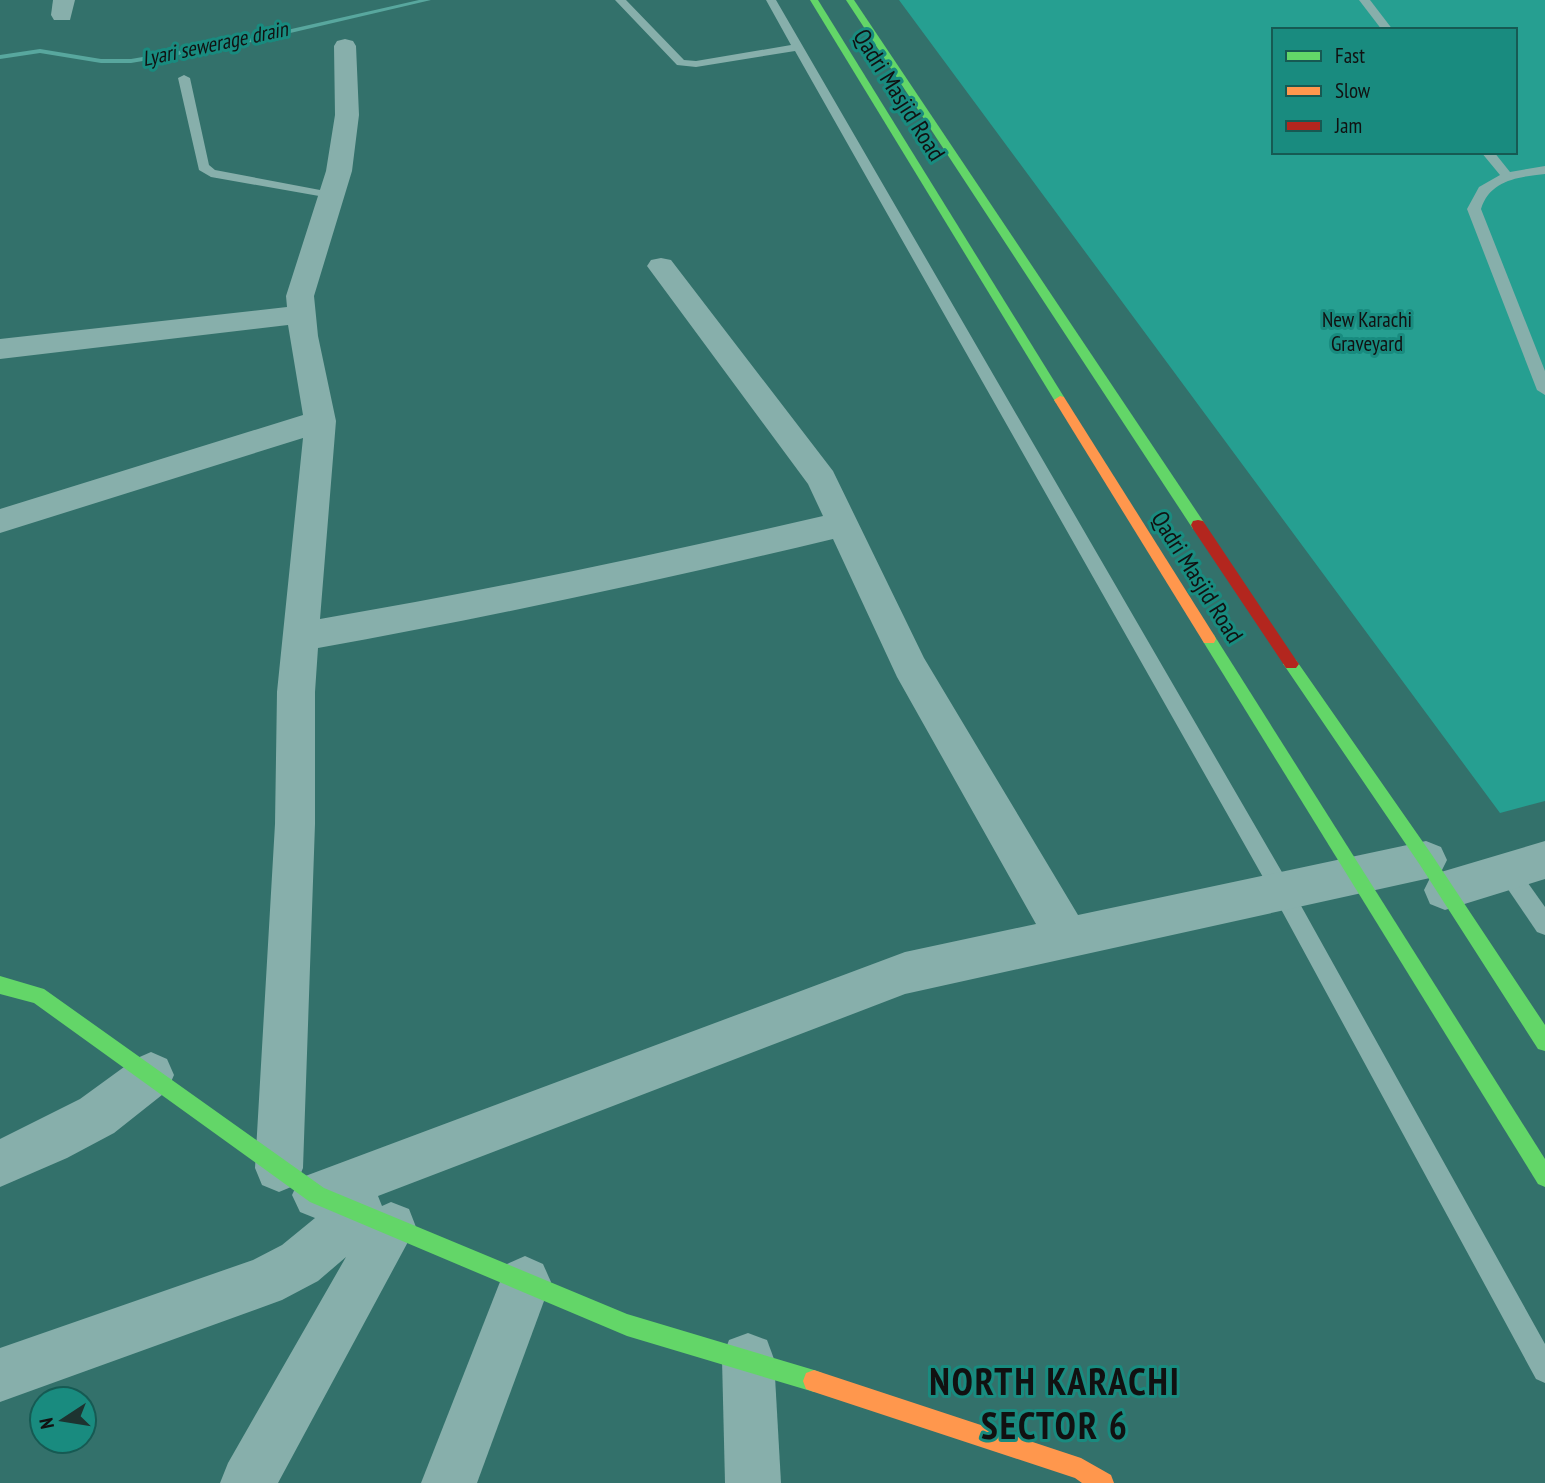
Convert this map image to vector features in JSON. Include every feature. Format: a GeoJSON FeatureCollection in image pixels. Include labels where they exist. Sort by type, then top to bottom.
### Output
{"type":"FeatureCollection","features":[{"type":"Feature","properties":{"kind":"street","name":"Qadri Masjid Road"},"geometry":{"type":"LineString","coordinates":[[814,0],[1545,1177]]}},
{"type":"Feature","properties":{"kind":"street","name":"Qadri Masjid Road"},"geometry":{"type":"LineString","coordinates":[[850,0],[1255,612],[1435,875],[1545,1042]]}},
{"type":"Feature","properties":{"kind":"street"},"geometry":{"type":"LineString","coordinates":[[279,1168],[301,637],[320,421],[300,296],[339,171],[347,115],[345,46]]}},
{"type":"Feature","properties":{"kind":"street"},"geometry":{"type":"LineString","coordinates":[[661,266],[822,479],[910,666],[1068,939]]}},
{"type":"Feature","properties":{"kind":"street"},"geometry":{"type":"LineString","coordinates":[[0,349],[301,314]]}},
{"type":"Feature","properties":{"kind":"street"},"geometry":{"type":"LineString","coordinates":[[0,521],[320,421]]}},
{"type":"Feature","properties":{"kind":"street"},"geometry":{"type":"LineString","coordinates":[[301,637],[500,601],[843,524]]}},
{"type":"Feature","properties":{"kind":"street"},"geometry":{"type":"LineString","coordinates":[[0,1375],[264,1283],[300,1263],[356,1212],[905,973],[1356,876],[1435,875],[1527,866]]}},
{"type":"Feature","properties":{"kind":"street"},"geometry":{"type":"LineString","coordinates":[[0,985],[38,995],[279,1168],[356,1212],[627,1325],[748,1359],[1081,1469],[1103,1483]]}},
{"type":"Feature","properties":{"kind":"street"},"geometry":{"type":"LineString","coordinates":[[0,1163],[97,1116],[151,1076]]}},
{"type":"Feature","properties":{"kind":"street"},"geometry":{"type":"LineString","coordinates":[[248,1483],[356,1212]]}},
{"type":"Feature","properties":{"kind":"street"},"geometry":{"type":"LineString","coordinates":[[449,1483],[525,1282]]}},
{"type":"Feature","properties":{"kind":"street"},"geometry":{"type":"LineString","coordinates":[[748,1359],[753,1483]]}},
{"type":"Feature","properties":{"kind":"lane"},"geometry":{"type":"LineString","coordinates":[[620,0],[681,64],[696,64],[798,47]]}},
{"type":"Feature","properties":{"kind":"lane"},"geometry":{"type":"LineString","coordinates":[[771,0],[1283,893],[1545,1370]]}},
{"type":"Feature","properties":{"kind":"lane"},"geometry":{"type":"LineString","coordinates":[[1364,0],[1386,28]]}},
{"type":"Feature","properties":{"kind":"lane"},"geometry":{"type":"LineString","coordinates":[[184,79],[203,167],[211,173],[331,196]]}},
{"type":"Feature","properties":{"kind":"lane"},"geometry":{"type":"LineString","coordinates":[[1490,154],[1507,176]]}},
{"type":"Feature","properties":{"kind":"lane"},"geometry":{"type":"LineString","coordinates":[[1545,170],[1507,176],[1489,185],[1475,198],[1474,209],[1545,390]]}},
{"type":"Feature","properties":{"kind":"lane"},"geometry":{"type":"LineString","coordinates":[[1527,866],[1545,925]]}},
{"type":"Feature","properties":{"kind":"green space","name":"New Karachi Graveyard"},"geometry":{"type":"Polygon","coordinates":[[[899,0],[1545,0],[1545,801],[1500,813],[899,0]]]}},
{"type":"Feature","properties":{"kind":"waterway","name":"Lyari sewerage drain"},"geometry":{"type":"LineString","coordinates":[[0,57],[40,51],[101,61],[131,61],[243,42],[428,0]]}},
{"type":"Feature","properties":{"kind":"traffic: fast"},"geometry":{"type":"LineString","coordinates":[[814,0],[1060,400]]}},
{"type":"Feature","properties":{"kind":"traffic: fast"},"geometry":{"type":"LineString","coordinates":[[850,0],[1198,525]]}},
{"type":"Feature","properties":{"kind":"traffic: fast"},"geometry":{"type":"LineString","coordinates":[[1209,639],[1545,1177]]}},
{"type":"Feature","properties":{"kind":"traffic: fast"},"geometry":{"type":"LineString","coordinates":[[1291,664],[1426,860],[1545,1042]]}},
{"type":"Feature","properties":{"kind":"traffic: fast"},"geometry":{"type":"LineString","coordinates":[[0,985],[38,995],[317,1195],[627,1325],[814,1381]]}},
{"type":"Feature","properties":{"kind":"traffic: slow"},"geometry":{"type":"LineString","coordinates":[[1060,400],[1209,639]]}},
{"type":"Feature","properties":{"kind":"traffic: slow"},"geometry":{"type":"LineString","coordinates":[[814,1381],[1081,1469],[1103,1483]]}},
{"type":"Feature","properties":{"kind":"traffic: jam"},"geometry":{"type":"LineString","coordinates":[[1198,525],[1291,664]]}},
{"type":"Feature","properties":{"kind":"district","name":"NORTH KARACHI SECTOR 6"},"geometry":{"type":"Point","coordinates":[1055,1404]}}]}
